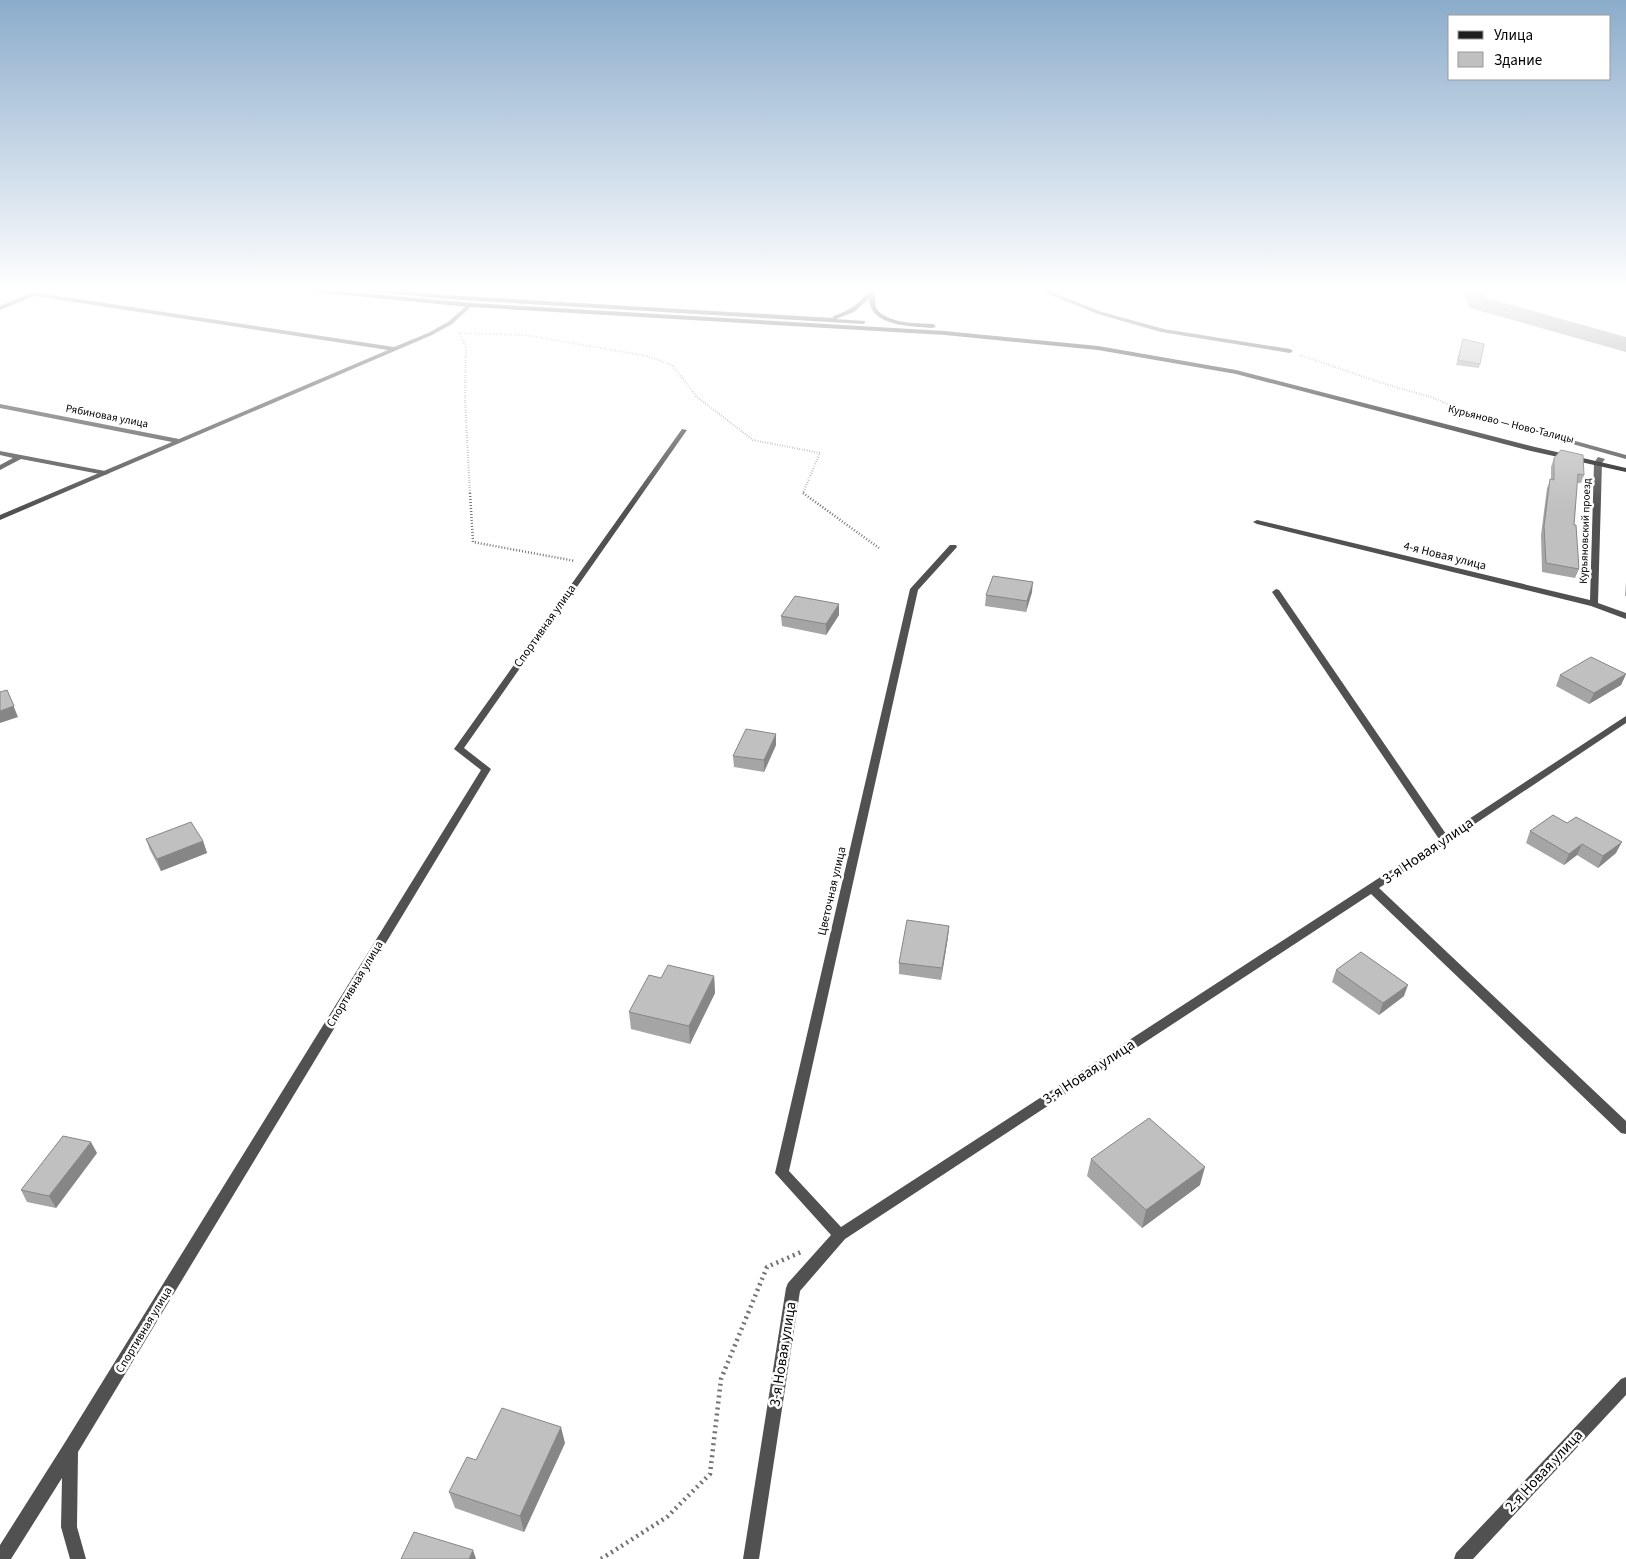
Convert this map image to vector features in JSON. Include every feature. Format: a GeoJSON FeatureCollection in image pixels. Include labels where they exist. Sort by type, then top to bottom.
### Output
{"type":"FeatureCollection","features":[{"type":"Feature","properties":{"kind":"main road","name":"Курьяново — Ново-Талицы"},"geometry":{"type":"LineString","coordinates":[[1189,363],[1271,380],[1534,449],[1599,461]]}},
{"type":"Feature","properties":{"kind":"main road","name":"Курьяново — Ново-Талицы"},"geometry":{"type":"LineString","coordinates":[[1217,363],[1277,376],[1599,461]]}},
{"type":"Feature","properties":{"kind":"main road"},"geometry":{"type":"LineString","coordinates":[[1599,461],[1626,465]]}},
{"type":"Feature","properties":{"kind":"main road"},"geometry":{"type":"LineString","coordinates":[[1599,461],[1626,470]]}},
{"type":"Feature","properties":{"kind":"street"},"geometry":{"type":"LineString","coordinates":[[0,518],[364,363]]}},
{"type":"Feature","properties":{"kind":"street","name":"Рябиновая улица"},"geometry":{"type":"LineString","coordinates":[[0,406],[180,441]]}},
{"type":"Feature","properties":{"kind":"street"},"geometry":{"type":"LineString","coordinates":[[1504,423],[1626,457]]}},
{"type":"Feature","properties":{"kind":"street","name":"Спортивная улица"},"geometry":{"type":"LineString","coordinates":[[1,1559],[70,1450],[486,769],[459,749],[684,430]]}},
{"type":"Feature","properties":{"kind":"street"},"geometry":{"type":"LineString","coordinates":[[0,453],[106,473]]}},
{"type":"Feature","properties":{"kind":"street"},"geometry":{"type":"LineString","coordinates":[[0,468],[18,457]]}},
{"type":"Feature","properties":{"kind":"street","name":"Курьяновский проезд"},"geometry":{"type":"LineString","coordinates":[[1594,604],[1599,461]]}},
{"type":"Feature","properties":{"kind":"street","name":"4-я Новая улица"},"geometry":{"type":"LineString","coordinates":[[1257,522],[1594,604],[1626,616]]}},
{"type":"Feature","properties":{"kind":"street","name":"Цветочная улица"},"geometry":{"type":"LineString","coordinates":[[840,1234],[782,1172],[914,589],[953,548]]}},
{"type":"Feature","properties":{"kind":"street"},"geometry":{"type":"LineString","coordinates":[[1276,592],[1445,840]]}},
{"type":"Feature","properties":{"kind":"street","name":"3-я Новая улица"},"geometry":{"type":"LineString","coordinates":[[751,1559],[793,1288],[840,1234],[1372,888],[1626,720]]}},
{"type":"Feature","properties":{"kind":"street"},"geometry":{"type":"LineString","coordinates":[[1372,888],[1626,1130]]}},
{"type":"Feature","properties":{"kind":"street","name":"2-я Новая улица"},"geometry":{"type":"LineString","coordinates":[[1462,1559],[1626,1384]]}},
{"type":"Feature","properties":{"kind":"street"},"geometry":{"type":"LineString","coordinates":[[70,1450],[68,1527],[78,1559]]}},
{"type":"Feature","properties":{"kind":"path"},"geometry":{"type":"LineString","coordinates":[[465,363],[464,398],[473,542],[590,564]]}},
{"type":"Feature","properties":{"kind":"path"},"geometry":{"type":"LineString","coordinates":[[666,363],[672,365],[697,397],[753,440],[820,453],[803,493],[879,548]]}},
{"type":"Feature","properties":{"kind":"path"},"geometry":{"type":"LineString","coordinates":[[1323,363],[1376,382],[1431,398],[1470,414],[1504,423]]}},
{"type":"Feature","properties":{"kind":"path"},"geometry":{"type":"LineString","coordinates":[[601,1559],[667,1518],[710,1474],[721,1379],[767,1268],[803,1251]]}},
{"type":"Feature","properties":{"kind":"building"},"geometry":{"type":"Polygon","coordinates":[[[1561,450],[1583,455],[1584,475],[1578,474],[1574,525],[1576,525],[1579,569],[1546,563],[1544,526],[1550,479],[1554,480],[1554,458],[1561,450]]]}},
{"type":"Feature","properties":{"kind":"building"},"geometry":{"type":"Polygon","coordinates":[[[993,576],[1033,582],[1027,601],[986,595],[993,576]]]}},
{"type":"Feature","properties":{"kind":"building"},"geometry":{"type":"Polygon","coordinates":[[[795,596],[839,604],[826,624],[781,616],[795,596]]]}},
{"type":"Feature","properties":{"kind":"building"},"geometry":{"type":"Polygon","coordinates":[[[1591,657],[1626,674],[1594,693],[1560,675],[1591,657]]]}},
{"type":"Feature","properties":{"kind":"building"},"geometry":{"type":"Polygon","coordinates":[[[7,690],[14,706],[0,711],[0,692],[7,690]]]}},
{"type":"Feature","properties":{"kind":"building"},"geometry":{"type":"Polygon","coordinates":[[[746,729],[776,734],[764,760],[733,756],[746,729]]]}},
{"type":"Feature","properties":{"kind":"building"},"geometry":{"type":"Polygon","coordinates":[[[1553,815],[1567,823],[1576,817],[1622,842],[1603,856],[1582,844],[1569,854],[1530,831],[1553,815]]]}},
{"type":"Feature","properties":{"kind":"building"},"geometry":{"type":"Polygon","coordinates":[[[191,822],[203,841],[157,859],[146,839],[191,822]]]}},
{"type":"Feature","properties":{"kind":"building"},"geometry":{"type":"Polygon","coordinates":[[[907,920],[949,926],[942,968],[899,963],[907,920]]]}},
{"type":"Feature","properties":{"kind":"building"},"geometry":{"type":"Polygon","coordinates":[[[1361,952],[1408,985],[1383,1003],[1336,970],[1361,952]]]}},
{"type":"Feature","properties":{"kind":"building"},"geometry":{"type":"Polygon","coordinates":[[[668,965],[714,976],[689,1026],[629,1012],[649,975],[661,978],[668,965]]]}},
{"type":"Feature","properties":{"kind":"building"},"geometry":{"type":"Polygon","coordinates":[[[1149,1118],[1205,1167],[1146,1210],[1091,1159],[1149,1118]]]}},
{"type":"Feature","properties":{"kind":"building"},"geometry":{"type":"Polygon","coordinates":[[[63,1136],[91,1142],[49,1196],[21,1190],[63,1136]]]}},
{"type":"Feature","properties":{"kind":"building"},"geometry":{"type":"Polygon","coordinates":[[[502,1408],[561,1427],[520,1516],[449,1492],[467,1457],[476,1460],[502,1408]]]}},
{"type":"Feature","properties":{"kind":"building"},"geometry":{"type":"Polygon","coordinates":[[[414,1532],[473,1550],[469,1559],[401,1559],[414,1532]]]}}]}
